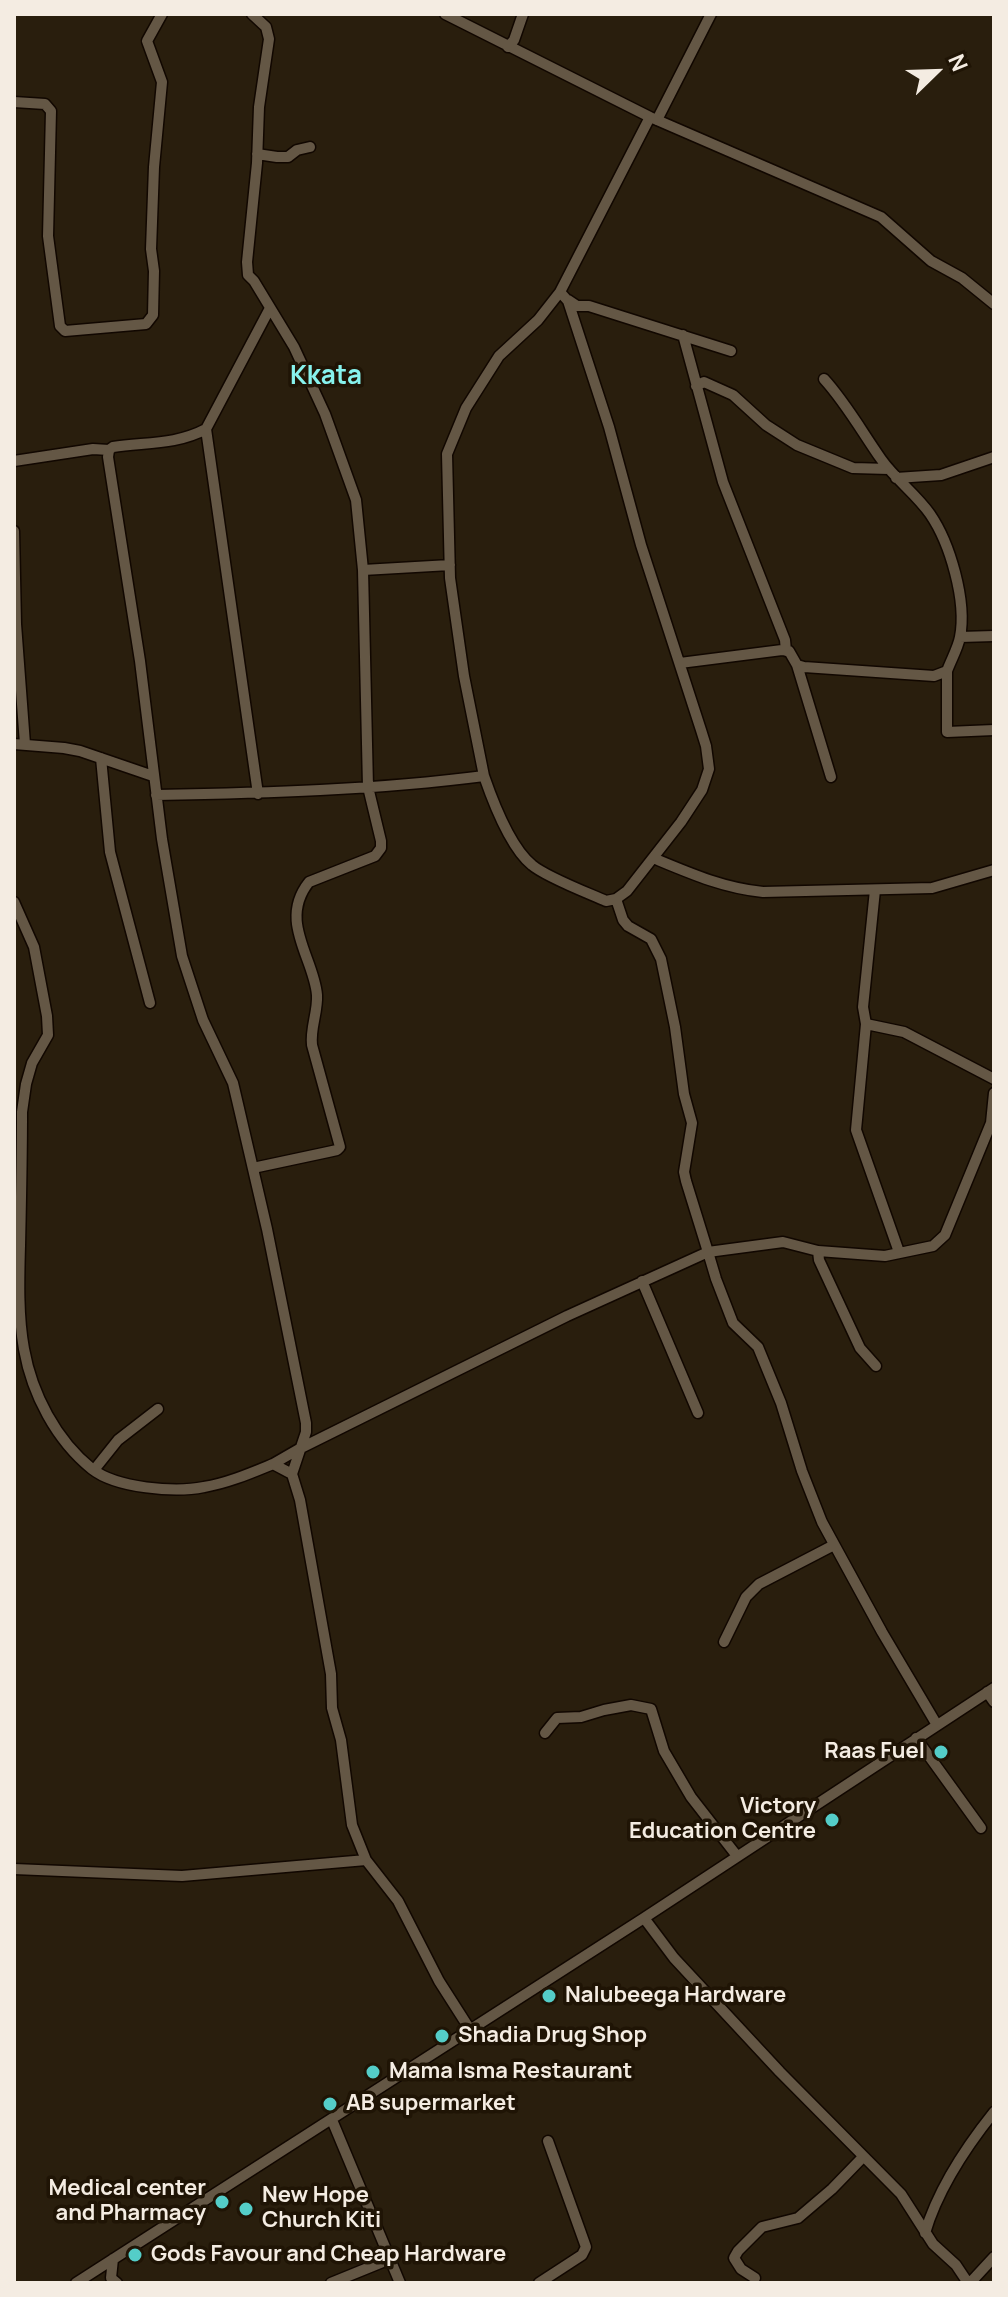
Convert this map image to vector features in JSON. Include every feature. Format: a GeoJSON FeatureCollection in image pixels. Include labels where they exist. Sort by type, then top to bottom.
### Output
{"type":"FeatureCollection","features":[{"type":"Feature","properties":{"kind":"street"},"geometry":{"type":"LineString","coordinates":[[14,102],[45,104],[51,111],[48,236],[60,326],[65,331],[146,324],[153,315],[151,249],[162,82],[147,41],[162,14]]}},
{"type":"Feature","properties":{"kind":"street"},"geometry":{"type":"LineString","coordinates":[[252,14],[266,27],[269,39],[259,107],[248,275],[301,361],[325,414],[356,500],[363,570],[368,787],[381,841],[378,853],[309,882],[299,906],[298,939],[317,998],[311,1030],[312,1045],[340,1147],[253,1168]]}},
{"type":"Feature","properties":{"kind":"street"},"geometry":{"type":"LineString","coordinates":[[445,14],[653,118],[881,217],[931,261],[962,278],[994,304]]}},
{"type":"Feature","properties":{"kind":"street"},"geometry":{"type":"LineString","coordinates":[[508,47],[514,40],[523,14]]}},
{"type":"Feature","properties":{"kind":"street"},"geometry":{"type":"LineString","coordinates":[[564,296],[609,427],[641,545],[706,746],[709,769],[702,790],[653,858],[627,891],[616,899],[606,901],[532,865],[506,827],[484,776],[464,676],[450,578],[447,454],[466,408],[499,356],[564,296],[617,184],[711,14]]}},
{"type":"Feature","properties":{"kind":"street"},"geometry":{"type":"LineString","coordinates":[[257,154],[288,157],[297,150],[310,147]]}},
{"type":"Feature","properties":{"kind":"street"},"geometry":{"type":"LineString","coordinates":[[564,296],[577,306],[589,306],[731,351]]}},
{"type":"Feature","properties":{"kind":"street"},"geometry":{"type":"LineString","coordinates":[[14,461],[93,449],[109,450],[131,444],[172,442],[206,429],[270,308]]}},
{"type":"Feature","properties":{"kind":"street"},"geometry":{"type":"LineString","coordinates":[[683,335],[723,482],[785,640],[786,651]]}},
{"type":"Feature","properties":{"kind":"street"},"geometry":{"type":"LineString","coordinates":[[824,379],[893,474],[929,512],[952,558],[961,619],[960,637],[947,671],[947,732],[994,730]]}},
{"type":"Feature","properties":{"kind":"street"},"geometry":{"type":"LineString","coordinates":[[696,386],[704,382],[733,395],[766,425],[797,445],[853,468],[893,474],[941,475],[994,457]]}},
{"type":"Feature","properties":{"kind":"street"},"geometry":{"type":"LineString","coordinates":[[206,429],[258,794]]}},
{"type":"Feature","properties":{"kind":"street"},"geometry":{"type":"LineString","coordinates":[[109,450],[140,661],[153,776],[182,956],[203,1020],[233,1083],[267,1229],[306,1423],[292,1474],[300,1500],[331,1674],[332,1708],[341,1740],[352,1825],[366,1860],[398,1901],[439,1981],[469,2028]]}},
{"type":"Feature","properties":{"kind":"street"},"geometry":{"type":"LineString","coordinates":[[14,531],[20,744],[64,748],[153,776]]}},
{"type":"Feature","properties":{"kind":"street"},"geometry":{"type":"LineString","coordinates":[[363,570],[450,565]]}},
{"type":"Feature","properties":{"kind":"street"},"geometry":{"type":"LineString","coordinates":[[960,637],[994,636]]}},
{"type":"Feature","properties":{"kind":"street"},"geometry":{"type":"LineString","coordinates":[[680,663],[789,651],[797,665],[831,777]]}},
{"type":"Feature","properties":{"kind":"street"},"geometry":{"type":"LineString","coordinates":[[797,665],[934,676],[947,671]]}},
{"type":"Feature","properties":{"kind":"street"},"geometry":{"type":"LineString","coordinates":[[101,758],[110,852],[150,1003]]}},
{"type":"Feature","properties":{"kind":"street"},"geometry":{"type":"LineString","coordinates":[[156,795],[258,794],[431,783],[484,776]]}},
{"type":"Feature","properties":{"kind":"street"},"geometry":{"type":"LineString","coordinates":[[653,858],[710,881],[740,890],[763,892],[932,888],[994,870]]}},
{"type":"Feature","properties":{"kind":"street"},"geometry":{"type":"LineString","coordinates":[[875,890],[863,1007],[866,1024],[856,1130],[899,1252]]}},
{"type":"Feature","properties":{"kind":"street"},"geometry":{"type":"LineString","coordinates":[[616,899],[623,920],[651,939],[661,959],[684,1094],[692,1123],[684,1172],[716,1279],[733,1323],[758,1347],[781,1403],[817,1509],[834,1545],[937,1725]]}},
{"type":"Feature","properties":{"kind":"street"},"geometry":{"type":"LineString","coordinates":[[14,902],[34,947],[48,1035],[32,1063],[22,1112],[18,1322],[33,1387],[49,1418],[74,1451],[94,1470],[135,1485],[182,1489],[204,1487],[273,1464],[642,1281],[708,1252],[783,1242],[818,1251],[885,1256],[933,1246],[945,1235],[993,1123],[994,1093]]}},
{"type":"Feature","properties":{"kind":"street"},"geometry":{"type":"LineString","coordinates":[[866,1024],[904,1032],[994,1079]]}},
{"type":"Feature","properties":{"kind":"street"},"geometry":{"type":"LineString","coordinates":[[818,1251],[819,1260],[860,1348],[876,1366]]}},
{"type":"Feature","properties":{"kind":"street"},"geometry":{"type":"LineString","coordinates":[[642,1281],[698,1413]]}},
{"type":"Feature","properties":{"kind":"street"},"geometry":{"type":"LineString","coordinates":[[94,1470],[118,1440],[158,1409]]}},
{"type":"Feature","properties":{"kind":"street"},"geometry":{"type":"LineString","coordinates":[[273,1464],[292,1474]]}},
{"type":"Feature","properties":{"kind":"street"},"geometry":{"type":"LineString","coordinates":[[724,1642],[746,1597],[759,1584],[834,1545]]}},
{"type":"Feature","properties":{"kind":"street"},"geometry":{"type":"LineString","coordinates":[[76,2283],[644,1918],[990,1690],[994,1702]]}},
{"type":"Feature","properties":{"kind":"street"},"geometry":{"type":"LineString","coordinates":[[545,1733],[557,1718],[581,1717],[631,1705],[651,1709],[664,1751],[691,1797],[737,1856]]}},
{"type":"Feature","properties":{"kind":"street"},"geometry":{"type":"LineString","coordinates":[[916,1738],[981,1828]]}},
{"type":"Feature","properties":{"kind":"street"},"geometry":{"type":"LineString","coordinates":[[14,1869],[182,1876],[366,1860]]}},
{"type":"Feature","properties":{"kind":"street"},"geometry":{"type":"LineString","coordinates":[[644,1918],[674,1958],[780,2072],[901,2194],[933,2244],[956,2265],[969,2283],[994,2257]]}},
{"type":"Feature","properties":{"kind":"street"},"geometry":{"type":"LineString","coordinates":[[925,2233],[938,2197],[994,2112]]}},
{"type":"Feature","properties":{"kind":"street"},"geometry":{"type":"LineString","coordinates":[[332,2120],[400,2283]]}},
{"type":"Feature","properties":{"kind":"street"},"geometry":{"type":"LineString","coordinates":[[539,2283],[582,2255],[586,2247],[548,2141]]}},
{"type":"Feature","properties":{"kind":"street"},"geometry":{"type":"LineString","coordinates":[[755,2278],[741,2269],[734,2258],[738,2251],[762,2227],[798,2218],[863,2157]]}},
{"type":"Feature","properties":{"kind":"street"},"geometry":{"type":"LineString","coordinates":[[113,2259],[111,2278],[117,2283]]}},
{"type":"Feature","properties":{"kind":"street"},"geometry":{"type":"LineString","coordinates":[[331,2283],[390,2259]]}},
{"type":"Feature","properties":{"kind":"place","name":"Raas Fuel"},"geometry":{"type":"Point","coordinates":[941,1752]}},
{"type":"Feature","properties":{"kind":"place","name":"Victory Education Centre"},"geometry":{"type":"Point","coordinates":[832,1820]}},
{"type":"Feature","properties":{"kind":"place","name":"Nalubeega Hardware"},"geometry":{"type":"Point","coordinates":[549,1996]}},
{"type":"Feature","properties":{"kind":"place","name":"Shadia Drug Shop"},"geometry":{"type":"Point","coordinates":[442,2036]}},
{"type":"Feature","properties":{"kind":"place","name":"Mama Isma Restaurant"},"geometry":{"type":"Point","coordinates":[373,2072]}},
{"type":"Feature","properties":{"kind":"place","name":"AB supermarket"},"geometry":{"type":"Point","coordinates":[330,2104]}},
{"type":"Feature","properties":{"kind":"place","name":"Medical center and Pharmacy"},"geometry":{"type":"Point","coordinates":[222,2202]}},
{"type":"Feature","properties":{"kind":"place","name":"New Hope Church Kiti"},"geometry":{"type":"Point","coordinates":[246,2209]}},
{"type":"Feature","properties":{"kind":"place","name":"Gods Favour and Cheap Hardware"},"geometry":{"type":"Point","coordinates":[135,2255]}},
{"type":"Feature","properties":{"kind":"district","name":"Kkata"},"geometry":{"type":"Point","coordinates":[326,377]}}]}
